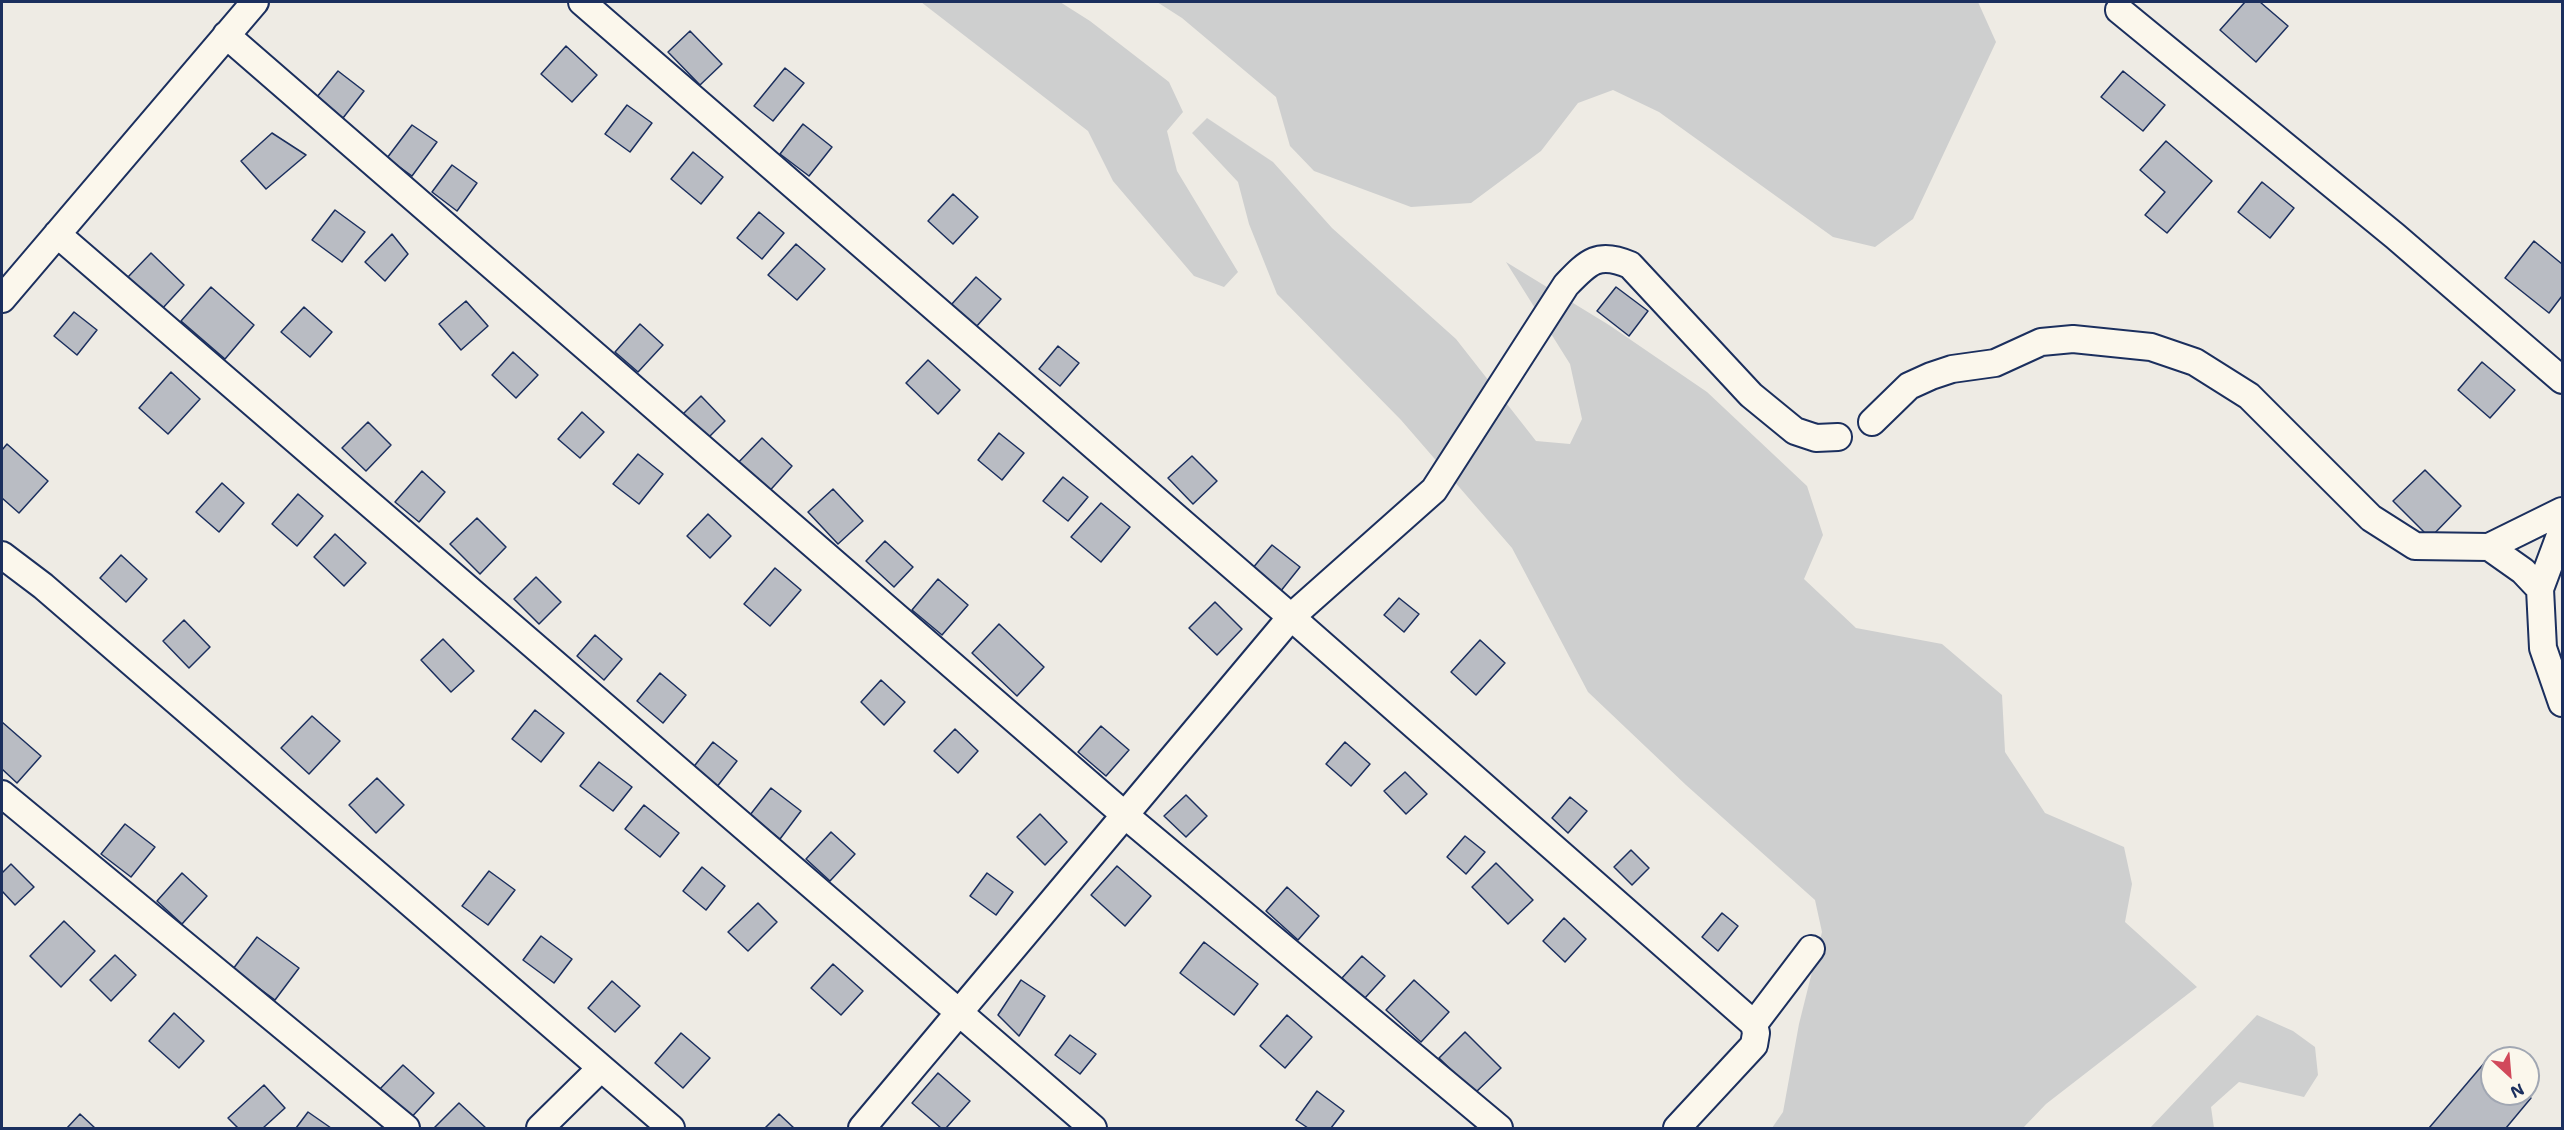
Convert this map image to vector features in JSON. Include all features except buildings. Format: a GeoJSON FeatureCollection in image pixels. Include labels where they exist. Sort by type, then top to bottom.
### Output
{"type":"FeatureCollection","features":[{"type":"Feature","properties":{"kind":"street"},"geometry":{"type":"LineString","coordinates":[[2,299],[255,2]]}},
{"type":"Feature","properties":{"kind":"street"},"geometry":{"type":"LineString","coordinates":[[582,2],[1291,617],[1754,1024],[1756,1033],[1754,1046],[1677,1128]]}},
{"type":"Feature","properties":{"kind":"street"},"geometry":{"type":"LineString","coordinates":[[2119,10],[2396,236],[2562,381]]}},
{"type":"Feature","properties":{"kind":"street"},"geometry":{"type":"LineString","coordinates":[[226,35],[1126,816],[1499,1128]]}},
{"type":"Feature","properties":{"kind":"street"},"geometry":{"type":"LineString","coordinates":[[57,234],[1093,1128]]}},
{"type":"Feature","properties":{"kind":"street"},"geometry":{"type":"LineString","coordinates":[[862,1128],[1291,617],[1434,490],[1566,285],[1586,264],[1601,258],[1614,258],[1630,265],[1751,394],[1795,431],[1816,438],[1838,437]]}},
{"type":"Feature","properties":{"kind":"street"},"geometry":{"type":"LineString","coordinates":[[1872,422],[1909,386],[1952,369],[1995,363],[2041,342],[2073,339],[2151,347],[2195,362],[2249,396],[2372,518],[2415,546],[2453,549],[2489,547],[2562,511]]}},
{"type":"Feature","properties":{"kind":"street"},"geometry":{"type":"LineString","coordinates":[[2562,530],[2540,589],[2543,648],[2562,703]]}},
{"type":"Feature","properties":{"kind":"street"},"geometry":{"type":"LineString","coordinates":[[2489,547],[2523,571],[2540,589]]}},
{"type":"Feature","properties":{"kind":"street"},"geometry":{"type":"LineString","coordinates":[[2,555],[43,586],[670,1128]]}},
{"type":"Feature","properties":{"kind":"street"},"geometry":{"type":"LineString","coordinates":[[2,794],[406,1128]]}},
{"type":"Feature","properties":{"kind":"street"},"geometry":{"type":"LineString","coordinates":[[1754,1024],[1811,949]]}},
{"type":"Feature","properties":{"kind":"street"},"geometry":{"type":"LineString","coordinates":[[540,1128],[601,1068]]}},
{"type":"Feature","properties":{"kind":"shaded area"},"geometry":{"type":"Polygon","coordinates":[[[921,2],[1060,2],[1090,21],[1169,82],[1183,112],[1167,131],[1177,171],[1238,272],[1224,287],[1194,276],[1113,181],[1088,131],[921,2]]]}},
{"type":"Feature","properties":{"kind":"shaded area"},"geometry":{"type":"Polygon","coordinates":[[[1157,2],[1978,2],[1996,42],[1913,219],[1875,247],[1833,237],[1659,112],[1613,90],[1578,103],[1541,151],[1471,203],[1411,207],[1314,171],[1290,146],[1276,97],[1182,18],[1157,2]]]}},
{"type":"Feature","properties":{"kind":"shaded area"},"geometry":{"type":"Polygon","coordinates":[[[1207,118],[1273,162],[1332,228],[1456,339],[1536,441],[1570,444],[1582,419],[1570,364],[1506,262],[1609,325],[1707,392],[1807,486],[1823,535],[1804,579],[1856,628],[1942,644],[2002,695],[2005,752],[2045,813],[2124,847],[2132,884],[2125,922],[2197,987],[2046,1104],[2023,1128],[1772,1128],[1783,1112],[1799,1024],[1822,932],[1815,900],[1686,785],[1588,692],[1512,548],[1401,420],[1277,294],[1249,224],[1238,182],[1192,133],[1207,118]]]}},
{"type":"Feature","properties":{"kind":"shaded area"},"geometry":{"type":"Polygon","coordinates":[[[2257,1015],[2293,1031],[2315,1047],[2318,1075],[2304,1097],[2239,1082],[2211,1107],[2214,1128],[2150,1128],[2257,1015]]]}}]}
